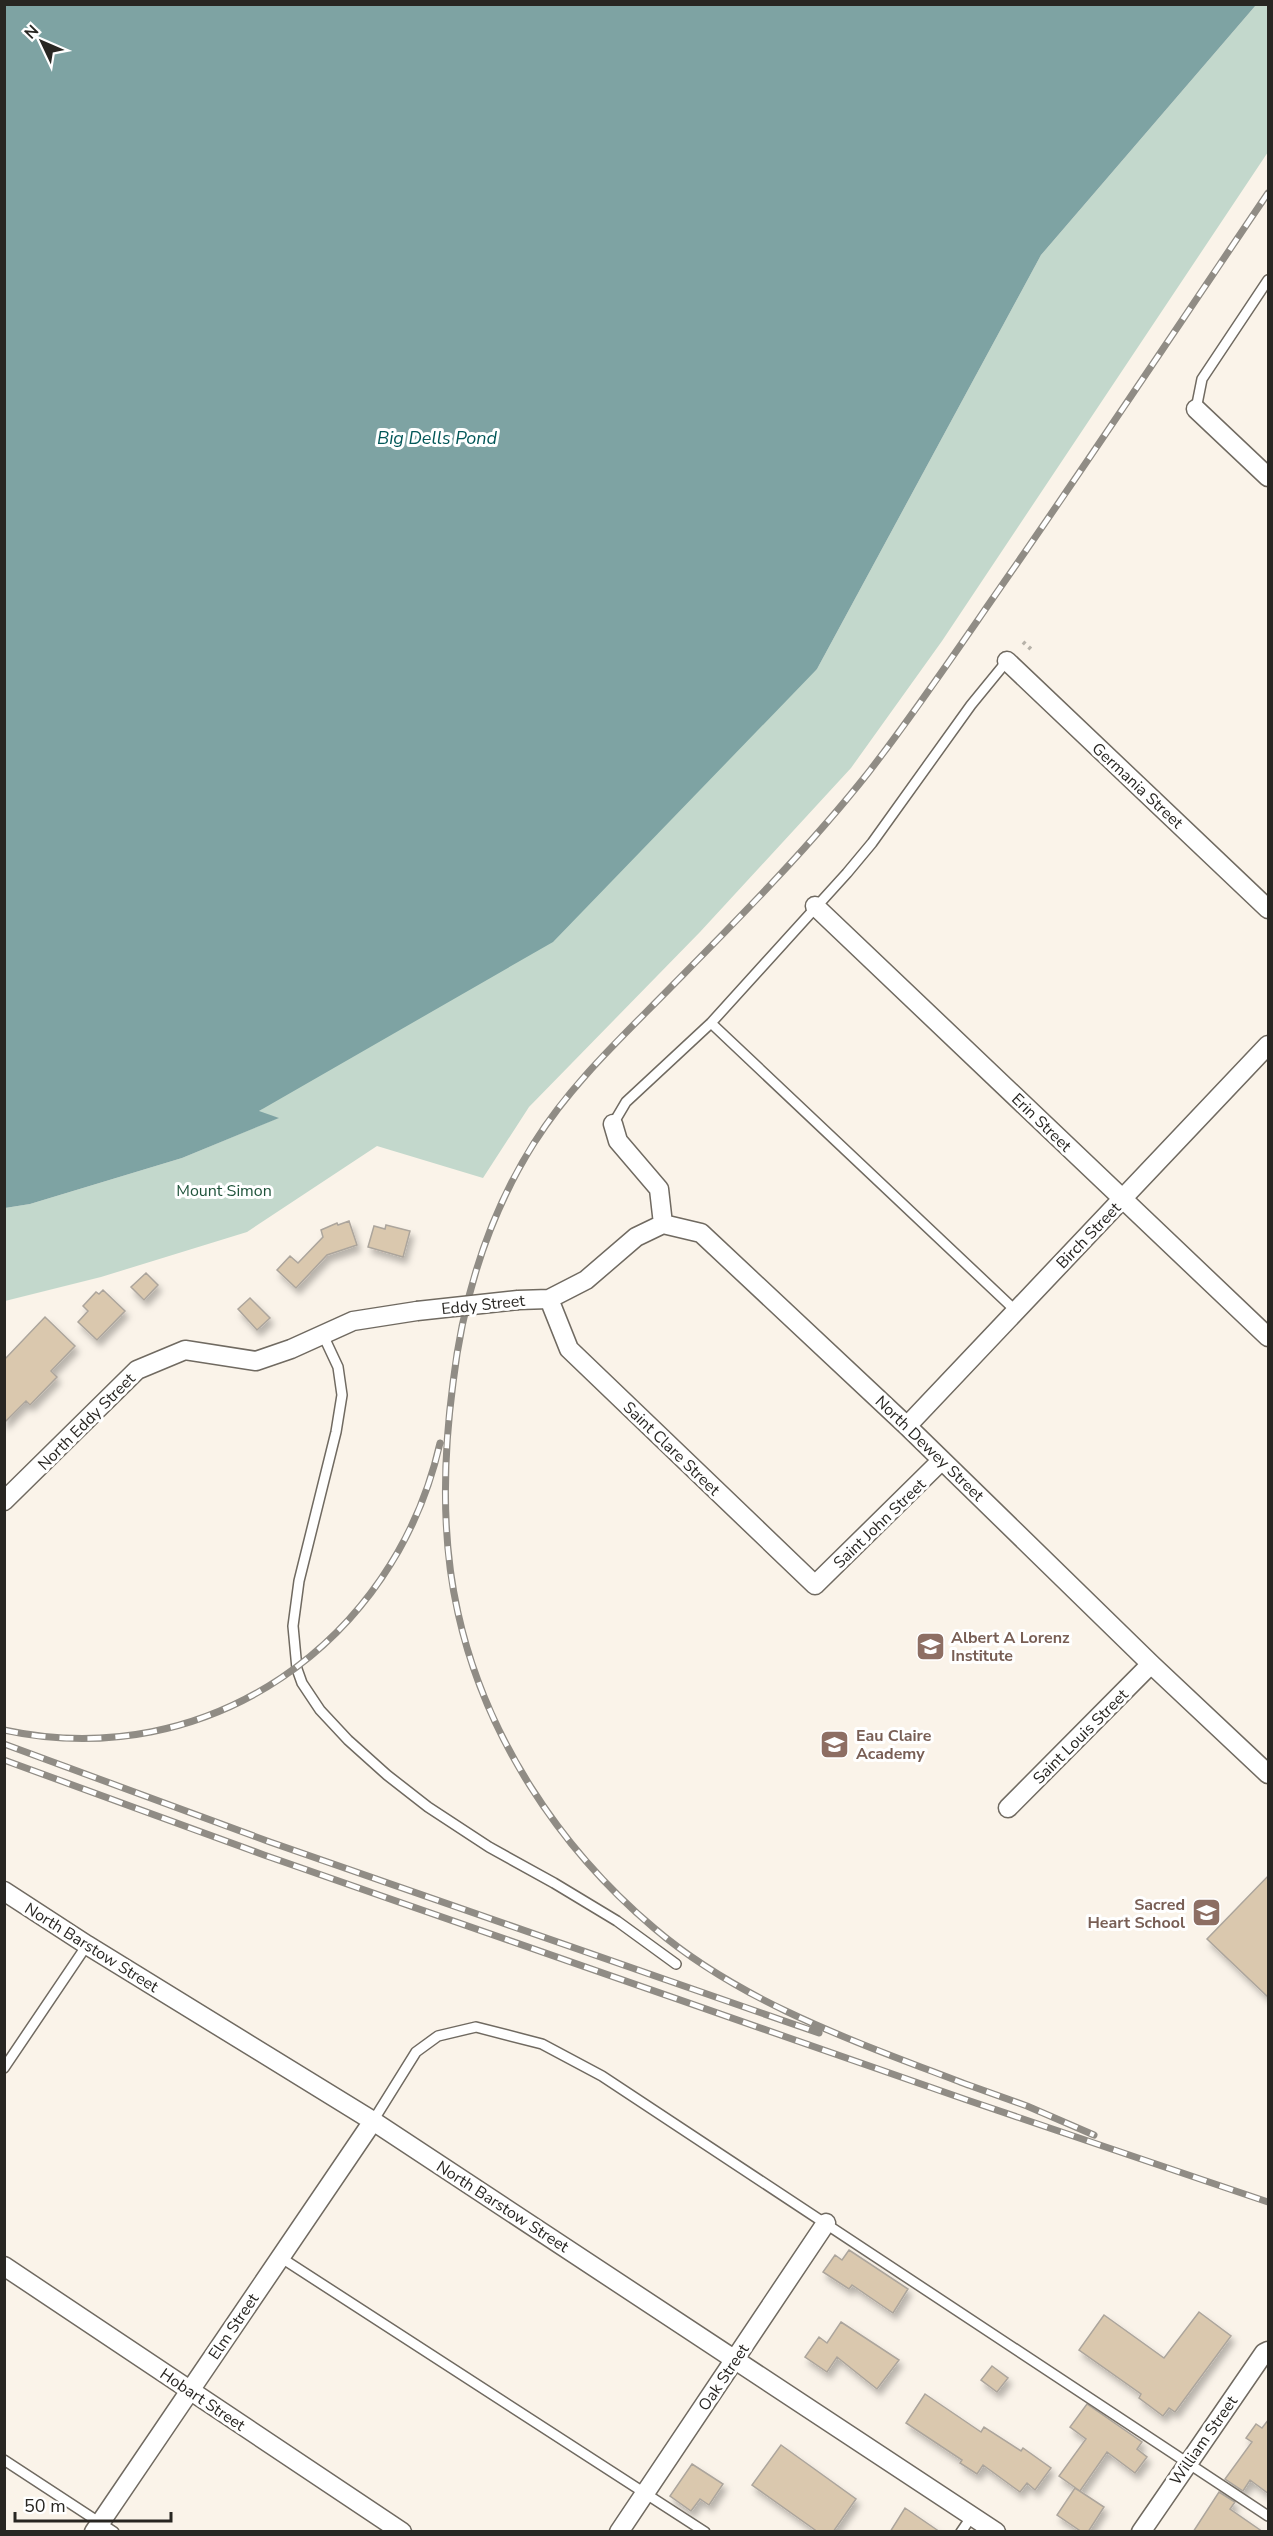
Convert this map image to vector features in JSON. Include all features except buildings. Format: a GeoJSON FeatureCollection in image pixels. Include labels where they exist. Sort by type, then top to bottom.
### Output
{"type":"FeatureCollection","features":[{"type":"Feature","properties":{"kind":"street"},"geometry":{"type":"LineString","coordinates":[[1196,409],[1269,477]]}},
{"type":"Feature","properties":{"kind":"street","name":"Germania Street"},"geometry":{"type":"LineString","coordinates":[[1007,661],[1269,909]]}},
{"type":"Feature","properties":{"kind":"street","name":"Erin Street"},"geometry":{"type":"LineString","coordinates":[[815,906],[1269,1337]]}},
{"type":"Feature","properties":{"kind":"street","name":"Birch Street"},"geometry":{"type":"LineString","coordinates":[[908,1426],[1269,1045]]}},
{"type":"Feature","properties":{"kind":"street"},"geometry":{"type":"LineString","coordinates":[[549,1299],[586,1281],[636,1237],[663,1224],[658,1189],[618,1141],[613,1124]]}},
{"type":"Feature","properties":{"kind":"street","name":"North Dewey Street"},"geometry":{"type":"LineString","coordinates":[[663,1224],[701,1233],[908,1426],[1151,1664],[1269,1774]]}},
{"type":"Feature","properties":{"kind":"street","name":"Eddy Street"},"geometry":{"type":"LineString","coordinates":[[417,1311],[518,1300],[549,1299]]}},
{"type":"Feature","properties":{"kind":"street","name":"Saint Clare Street"},"geometry":{"type":"LineString","coordinates":[[549,1299],[569,1349],[815,1585]]}},
{"type":"Feature","properties":{"kind":"street","name":"North Eddy Street"},"geometry":{"type":"LineString","coordinates":[[4,1501],[137,1370],[185,1350],[256,1360],[291,1349],[353,1320],[417,1311]]}},
{"type":"Feature","properties":{"kind":"street","name":"Saint John Street"},"geometry":{"type":"LineString","coordinates":[[815,1585],[942,1460]]}},
{"type":"Feature","properties":{"kind":"street","name":"Saint Louis Street"},"geometry":{"type":"LineString","coordinates":[[1008,1808],[1151,1664]]}},
{"type":"Feature","properties":{"kind":"street","name":"North Barstow Street"},"geometry":{"type":"LineString","coordinates":[[4,1891],[87,1945],[373,2121],[996,2532]]}},
{"type":"Feature","properties":{"kind":"street","name":"Elm Street"},"geometry":{"type":"LineString","coordinates":[[103,2528],[189,2390],[373,2121]]}},
{"type":"Feature","properties":{"kind":"street","name":"Oak Street"},"geometry":{"type":"LineString","coordinates":[[619,2532],[826,2223]]}},
{"type":"Feature","properties":{"kind":"street","name":"Hobart Street"},"geometry":{"type":"LineString","coordinates":[[4,2266],[402,2532]]}},
{"type":"Feature","properties":{"kind":"street","name":"William Street"},"geometry":{"type":"LineString","coordinates":[[1141,2532],[1264,2353],[1269,2351]]}},
{"type":"Feature","properties":{"kind":"lane"},"geometry":{"type":"LineString","coordinates":[[1196,409],[1202,379],[1269,280]]}},
{"type":"Feature","properties":{"kind":"lane"},"geometry":{"type":"LineString","coordinates":[[613,1124],[626,1102],[711,1023],[815,906],[848,873],[971,705],[1007,661]]}},
{"type":"Feature","properties":{"kind":"lane"},"geometry":{"type":"LineString","coordinates":[[711,1023],[1016,1311]]}},
{"type":"Feature","properties":{"kind":"lane"},"geometry":{"type":"LineString","coordinates":[[322,1335],[338,1367],[342,1395],[336,1432],[299,1581],[293,1626],[297,1669],[302,1683],[320,1710],[348,1740],[428,1807],[489,1847],[554,1882],[617,1921],[676,1964]]}},
{"type":"Feature","properties":{"kind":"lane"},"geometry":{"type":"LineString","coordinates":[[4,2068],[87,1945]]}},
{"type":"Feature","properties":{"kind":"lane"},"geometry":{"type":"LineString","coordinates":[[373,2121],[416,2052],[438,2036],[476,2026],[542,2044],[602,2076],[1269,2516]]}},
{"type":"Feature","properties":{"kind":"lane"},"geometry":{"type":"LineString","coordinates":[[280,2257],[705,2532]]}},
{"type":"Feature","properties":{"kind":"lane"},"geometry":{"type":"LineString","coordinates":[[4,2460],[103,2528]]}},
{"type":"Feature","properties":{"kind":"lane"},"geometry":{"type":"LineString","coordinates":[[961,2532],[972,2516]]}},
{"type":"Feature","properties":{"kind":"path"},"geometry":{"type":"LineString","coordinates":[[1023,642],[1032,650]]}},
{"type":"Feature","properties":{"kind":"green space","name":"Mount Simon"},"geometry":{"type":"Polygon","coordinates":[[[1256,5],[1268,5],[1268,152],[942,641],[851,768],[700,932],[529,1107],[483,1178],[377,1146],[247,1232],[101,1277],[5,1301],[5,1208],[30,1204],[182,1158],[278,1118],[258,1112],[817,669],[1041,255],[1256,5]]]}},
{"type":"Feature","properties":{"kind":"water","name":"Big Dells Pond"},"geometry":{"type":"Polygon","coordinates":[[[5,4],[1256,5],[1041,255],[817,669],[553,942],[259,1111],[279,1118],[182,1158],[30,1204],[5,1208],[5,4]]]}},
{"type":"Feature","properties":{"kind":"railway"},"geometry":{"type":"LineString","coordinates":[[968,2085],[844,2037],[725,1979],[654,1928],[619,1896],[557,1825],[530,1786],[487,1702],[470,1658],[452,1585],[445,1498],[447,1440],[457,1351],[471,1289],[491,1229],[503,1199],[548,1121],[598,1062],[772,883],[868,773],[925,696],[1016,565],[1268,193]]}},
{"type":"Feature","properties":{"kind":"railway"},"geometry":{"type":"LineString","coordinates":[[4,1730],[79,1738],[152,1732],[220,1711],[282,1678],[336,1633],[382,1578],[417,1514],[440,1443]]}},
{"type":"Feature","properties":{"kind":"railway"},"geometry":{"type":"LineString","coordinates":[[4,1744],[270,1842],[819,2033]]}},
{"type":"Feature","properties":{"kind":"railway"},"geometry":{"type":"LineString","coordinates":[[4,1760],[264,1855],[967,2100],[1268,2202]]}},
{"type":"Feature","properties":{"kind":"railway"},"geometry":{"type":"LineString","coordinates":[[960,2082],[1027,2106],[1094,2135]]}},
{"type":"Feature","properties":{"kind":"place","name":"Albert A Lorenz Institute"},"geometry":{"type":"Point","coordinates":[930,1646]}},
{"type":"Feature","properties":{"kind":"place","name":"Eau Claire Academy"},"geometry":{"type":"Point","coordinates":[835,1744]}},
{"type":"Feature","properties":{"kind":"place","name":"Sacred Heart School"},"geometry":{"type":"Point","coordinates":[1206,1913]}}]}
